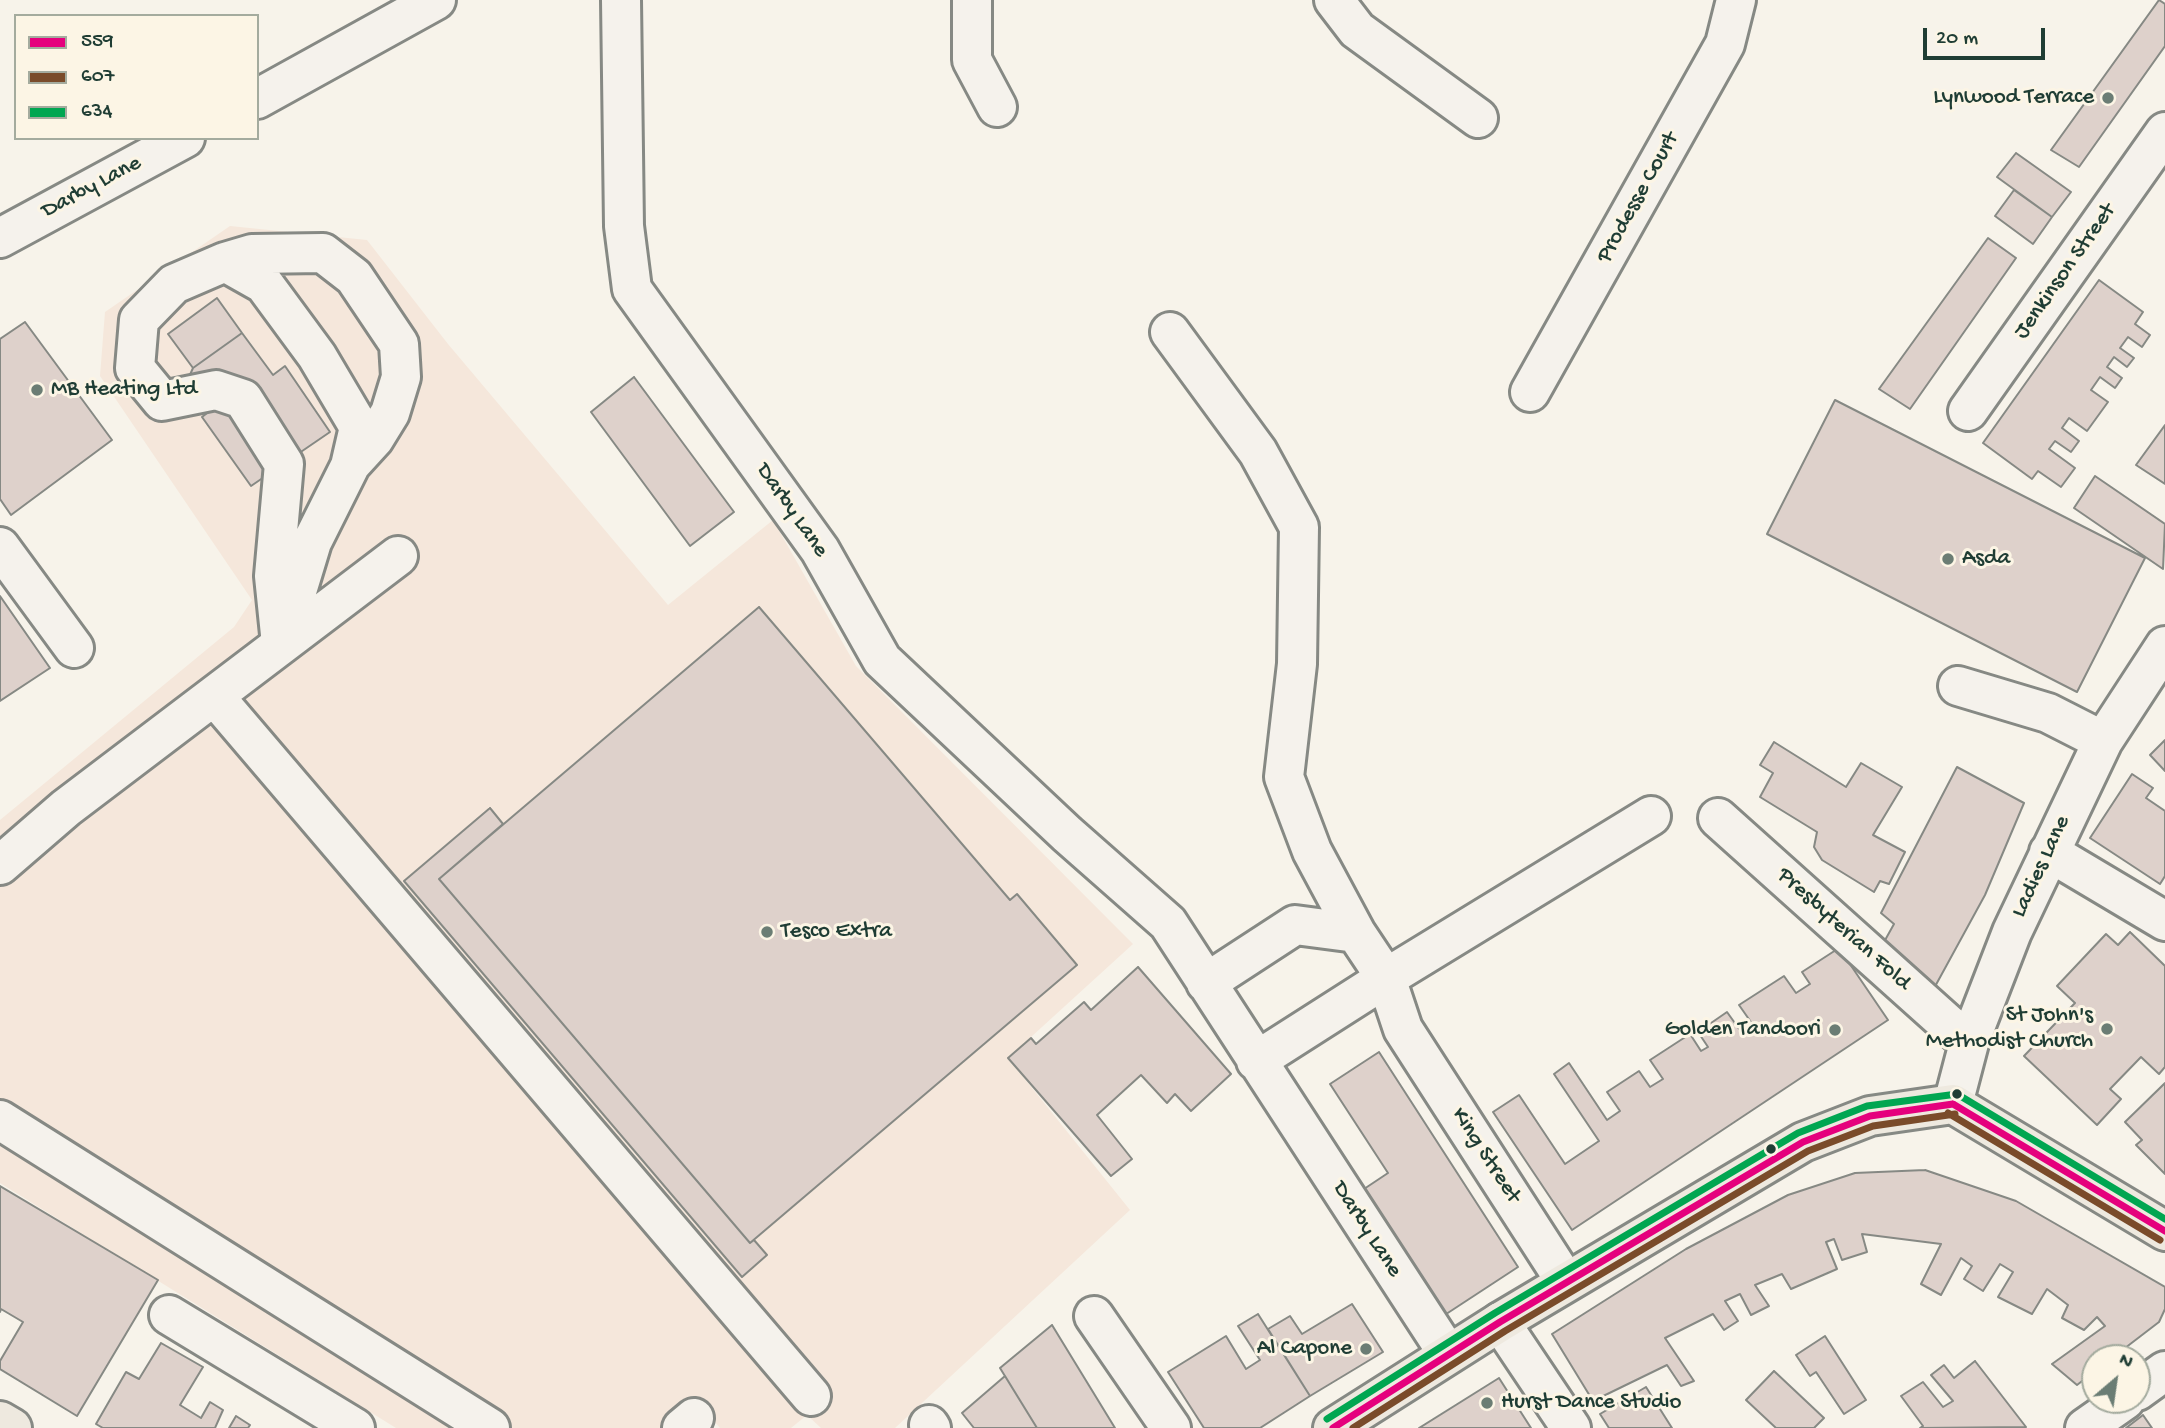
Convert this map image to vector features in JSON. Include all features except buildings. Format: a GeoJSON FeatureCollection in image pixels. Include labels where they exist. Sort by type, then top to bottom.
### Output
{"type":"FeatureCollection","features":[{"type":"Feature","properties":{"kind":"main road"},"geometry":{"type":"LineString","coordinates":[[1333,1428],[1500,1322],[1803,1142],[1870,1116],[1953,1104],[2165,1231]]}},
{"type":"Feature","properties":{"kind":"main road"},"geometry":{"type":"LineString","coordinates":[[0,1421],[12,1428]]}},
{"type":"Feature","properties":{"kind":"street","name":"Darby Lane"},"geometry":{"type":"LineString","coordinates":[[621,0],[624,226],[632,289],[820,550],[882,660],[1067,834],[1168,923],[1284,1106],[1448,1354]]}},
{"type":"Feature","properties":{"kind":"street"},"geometry":{"type":"LineString","coordinates":[[972,0],[972,60],[997,107]]}},
{"type":"Feature","properties":{"kind":"street"},"geometry":{"type":"LineString","coordinates":[[1334,0],[1357,30],[1421,62],[1478,118]]}},
{"type":"Feature","properties":{"kind":"street","name":"Prodesse Court"},"geometry":{"type":"LineString","coordinates":[[1530,392],[1725,44],[1736,0]]}},
{"type":"Feature","properties":{"kind":"street"},"geometry":{"type":"LineString","coordinates":[[259,98],[424,3]]}},
{"type":"Feature","properties":{"kind":"street","name":"Jenkinson Street"},"geometry":{"type":"LineString","coordinates":[[1968,411],[2165,132]]}},
{"type":"Feature","properties":{"kind":"street","name":"Darby Lane"},"geometry":{"type":"LineString","coordinates":[[0,239],[181,140]]}},
{"type":"Feature","properties":{"kind":"street"},"geometry":{"type":"LineString","coordinates":[[281,644],[274,576],[284,464],[243,399],[216,390],[163,401],[135,368],[139,320],[174,284],[225,262],[252,254],[323,253],[354,277],[399,344],[401,377],[390,413],[374,439],[350,466]]}},
{"type":"Feature","properties":{"kind":"street"},"geometry":{"type":"LineString","coordinates":[[225,262],[264,284],[317,356],[359,427],[350,466],[312,542],[281,644]]}},
{"type":"Feature","properties":{"kind":"street","name":"King Street"},"geometry":{"type":"LineString","coordinates":[[1170,332],[1258,452],[1298,527],[1297,664],[1284,777],[1312,850],[1356,933],[1385,978],[1403,1029],[1566,1282]]}},
{"type":"Feature","properties":{"kind":"street"},"geometry":{"type":"LineString","coordinates":[[0,547],[74,648]]}},
{"type":"Feature","properties":{"kind":"street"},"geometry":{"type":"LineString","coordinates":[[0,865],[66,808],[398,556]]}},
{"type":"Feature","properties":{"kind":"street","name":"Ladies Lane"},"geometry":{"type":"LineString","coordinates":[[1953,1104],[1969,1043],[2012,932],[2049,852],[2103,741],[2165,646]]}},
{"type":"Feature","properties":{"kind":"street"},"geometry":{"type":"LineString","coordinates":[[1958,686],[2048,713],[2103,741]]}},
{"type":"Feature","properties":{"kind":"street"},"geometry":{"type":"LineString","coordinates":[[215,697],[811,1396]]}},
{"type":"Feature","properties":{"kind":"street"},"geometry":{"type":"LineString","coordinates":[[1256,1061],[1385,978],[1651,816]]}},
{"type":"Feature","properties":{"kind":"street","name":"Presbyterian Fold"},"geometry":{"type":"LineString","coordinates":[[1718,818],[1969,1043]]}},
{"type":"Feature","properties":{"kind":"street"},"geometry":{"type":"LineString","coordinates":[[2049,852],[2165,921]]}},
{"type":"Feature","properties":{"kind":"street"},"geometry":{"type":"LineString","coordinates":[[1206,984],[1295,925],[1356,933]]}},
{"type":"Feature","properties":{"kind":"street"},"geometry":{"type":"LineString","coordinates":[[0,1120],[490,1428]]}},
{"type":"Feature","properties":{"kind":"street"},"geometry":{"type":"LineString","coordinates":[[169,1315],[347,1426]]}},
{"type":"Feature","properties":{"kind":"street"},"geometry":{"type":"LineString","coordinates":[[1094,1315],[1171,1428]]}},
{"type":"Feature","properties":{"kind":"street"},"geometry":{"type":"LineString","coordinates":[[1500,1322],[1571,1428]]}},
{"type":"Feature","properties":{"kind":"street"},"geometry":{"type":"LineString","coordinates":[[2085,1428],[2104,1414]]}},
{"type":"Feature","properties":{"kind":"shaded area"},"geometry":{"type":"Polygon","coordinates":[[[230,226],[367,240],[448,344],[668,605],[773,520],[856,666],[1133,944],[1008,1058],[1130,1210],[895,1428],[821,1428],[807,1415],[791,1428],[720,1428],[697,1400],[665,1428],[396,1428],[0,1183],[0,820],[234,627],[252,600],[100,376],[105,312],[230,226]]]}},
{"type":"Feature","properties":{"kind":"transit line","name":"634"},"geometry":{"type":"LineString","coordinates":[[1327,1419],[1495,1313],[1798,1133],[1867,1106],[1957,1094],[2165,1219]]}},
{"type":"Feature","properties":{"kind":"transit line","name":"559"},"geometry":{"type":"LineString","coordinates":[[1953,1104],[2165,1231]]}},
{"type":"Feature","properties":{"kind":"transit line","name":"559"},"geometry":{"type":"LineString","coordinates":[[1333,1428],[1500,1322],[1803,1142],[1870,1116],[1953,1104]]}},
{"type":"Feature","properties":{"kind":"transit line","name":"607"},"geometry":{"type":"LineString","coordinates":[[1948,1113],[2160,1240]]}},
{"type":"Feature","properties":{"kind":"transit line","name":"607"},"geometry":{"type":"LineString","coordinates":[[1353,1428],[1505,1331],[1808,1151],[1873,1126],[1955,1114]]}},
{"type":"Feature","properties":{"kind":"place","name":"Lynwood Terrace"},"geometry":{"type":"Point","coordinates":[2108,98]}},
{"type":"Feature","properties":{"kind":"place","name":"MB Heating Ltd"},"geometry":{"type":"Point","coordinates":[37,390]}},
{"type":"Feature","properties":{"kind":"place","name":"Asda"},"geometry":{"type":"Point","coordinates":[1948,559]}},
{"type":"Feature","properties":{"kind":"place","name":"Tesco Extra"},"geometry":{"type":"Point","coordinates":[767,932]}},
{"type":"Feature","properties":{"kind":"place","name":"St John's Methodist Church"},"geometry":{"type":"Point","coordinates":[2107,1029]}},
{"type":"Feature","properties":{"kind":"place","name":"Golden Tandoori"},"geometry":{"type":"Point","coordinates":[1835,1030]}},
{"type":"Feature","properties":{"kind":"place","name":"Al Capone"},"geometry":{"type":"Point","coordinates":[1366,1349]}},
{"type":"Feature","properties":{"kind":"place","name":"Hurst Dance Studio"},"geometry":{"type":"Point","coordinates":[1487,1403]}}]}
